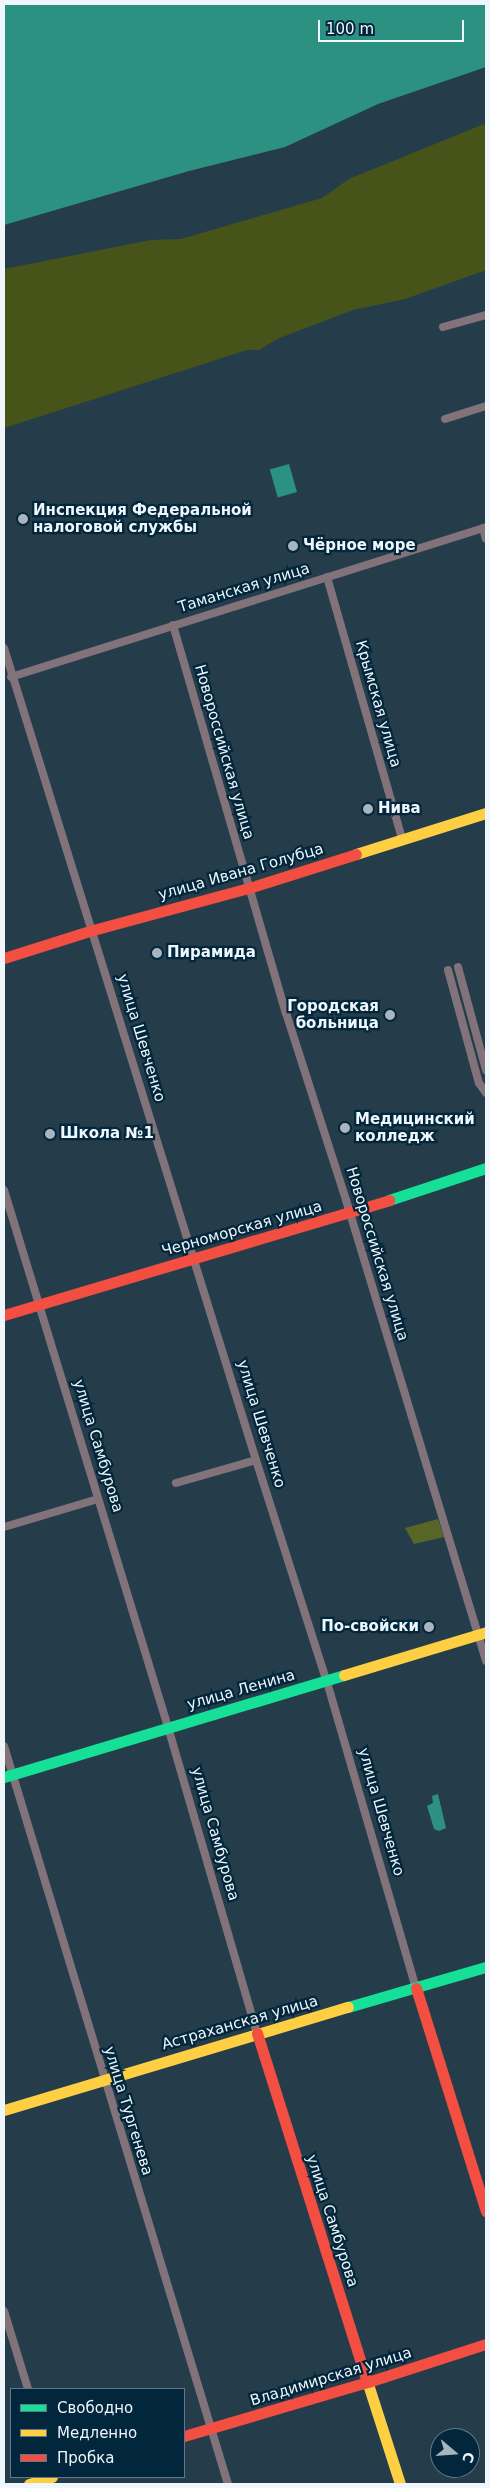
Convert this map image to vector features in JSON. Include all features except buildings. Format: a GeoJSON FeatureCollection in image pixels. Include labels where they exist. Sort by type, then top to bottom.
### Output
{"type":"FeatureCollection","features":[{"type":"Feature","properties":{"kind":"street"},"geometry":{"type":"LineString","coordinates":[[443,327],[486,315]]}},
{"type":"Feature","properties":{"kind":"street"},"geometry":{"type":"LineString","coordinates":[[445,419],[486,406]]}},
{"type":"Feature","properties":{"kind":"street"},"geometry":{"type":"LineString","coordinates":[[485,528],[486,539]]}},
{"type":"Feature","properties":{"kind":"street","name":"Таманская улица"},"geometry":{"type":"LineString","coordinates":[[11,677],[485,528]]}},
{"type":"Feature","properties":{"kind":"street","name":"Крымская улица"},"geometry":{"type":"LineString","coordinates":[[327,577],[402,838]]}},
{"type":"Feature","properties":{"kind":"street","name":"Новороссийская улица"},"geometry":{"type":"LineString","coordinates":[[173,625],[249,888],[482,1634],[486,1661]]}},
{"type":"Feature","properties":{"kind":"street","name":"улица Шевченко"},"geometry":{"type":"LineString","coordinates":[[4,648],[11,677],[93,930],[193,1259],[327,1682],[416,1988],[486,2211]]}},
{"type":"Feature","properties":{"kind":"street","name":"улица Ивана Голубца"},"geometry":{"type":"LineString","coordinates":[[4,958],[93,930],[249,888],[402,838],[486,813]]}},
{"type":"Feature","properties":{"kind":"street"},"geometry":{"type":"LineString","coordinates":[[458,967],[486,1070]]}},
{"type":"Feature","properties":{"kind":"street"},"geometry":{"type":"LineString","coordinates":[[448,970],[479,1083],[486,1094]]}},
{"type":"Feature","properties":{"kind":"street","name":"Черноморская улица"},"geometry":{"type":"LineString","coordinates":[[4,1315],[350,1213],[486,1168]]}},
{"type":"Feature","properties":{"kind":"street","name":"улица Самбурова"},"geometry":{"type":"LineString","coordinates":[[4,1190],[168,1727],[257,2033],[400,2484]]}},
{"type":"Feature","properties":{"kind":"street"},"geometry":{"type":"LineString","coordinates":[[176,1482],[256,1460]]}},
{"type":"Feature","properties":{"kind":"street"},"geometry":{"type":"LineString","coordinates":[[4,1527],[98,1499]]}},
{"type":"Feature","properties":{"kind":"street","name":"улица Ленина"},"geometry":{"type":"LineString","coordinates":[[8,1775],[327,1682],[482,1634]]}},
{"type":"Feature","properties":{"kind":"street","name":"улица Тургенева"},"geometry":{"type":"LineString","coordinates":[[4,1746],[8,1775],[228,2484]]}},
{"type":"Feature","properties":{"kind":"street","name":"Астраханская улица"},"geometry":{"type":"LineString","coordinates":[[4,2110],[257,2033],[486,1967]]}},
{"type":"Feature","properties":{"kind":"street"},"geometry":{"type":"LineString","coordinates":[[4,2311],[28,2388]]}},
{"type":"Feature","properties":{"kind":"street","name":"Владимирская улица"},"geometry":{"type":"LineString","coordinates":[[185,2436],[368,2382],[486,2344]]}},
{"type":"Feature","properties":{"kind":"street"},"geometry":{"type":"LineString","coordinates":[[29,2484],[50,2478]]}},
{"type":"Feature","properties":{"kind":"shaded area"},"geometry":{"type":"Polygon","coordinates":[[[4,4],[486,4],[486,67],[378,104],[285,147],[189,171],[4,225],[4,4]]]}},
{"type":"Feature","properties":{"kind":"shaded area"},"geometry":{"type":"Polygon","coordinates":[[[484,124],[486,131],[486,270],[405,299],[353,310],[277,339],[259,350],[247,350],[4,428],[4,269],[151,240],[181,239],[322,198],[349,179],[484,124]]]}},
{"type":"Feature","properties":{"kind":"shaded area"},"geometry":{"type":"Polygon","coordinates":[[[289,464],[297,492],[278,497],[270,470],[289,464]]]}},
{"type":"Feature","properties":{"kind":"shaded area"},"geometry":{"type":"Polygon","coordinates":[[[438,1519],[444,1537],[414,1544],[405,1528],[438,1519]]]}},
{"type":"Feature","properties":{"kind":"shaded area"},"geometry":{"type":"Polygon","coordinates":[[[438,1794],[446,1828],[439,1831],[434,1829],[427,1806],[433,1803],[432,1796],[438,1794]]]}},
{"type":"Feature","properties":{"kind":"traffic: fast"},"geometry":{"type":"LineString","coordinates":[[389,1200],[486,1168]]}},
{"type":"Feature","properties":{"kind":"traffic: fast"},"geometry":{"type":"LineString","coordinates":[[4,1777],[344,1675]]}},
{"type":"Feature","properties":{"kind":"traffic: fast"},"geometry":{"type":"LineString","coordinates":[[348,2007],[486,1967]]}},
{"type":"Feature","properties":{"kind":"traffic: slow"},"geometry":{"type":"LineString","coordinates":[[356,854],[486,813]]}},
{"type":"Feature","properties":{"kind":"traffic: slow"},"geometry":{"type":"LineString","coordinates":[[344,1675],[486,1632]]}},
{"type":"Feature","properties":{"kind":"traffic: slow"},"geometry":{"type":"LineString","coordinates":[[4,2110],[348,2007]]}},
{"type":"Feature","properties":{"kind":"traffic: slow"},"geometry":{"type":"LineString","coordinates":[[367,2381],[400,2484]]}},
{"type":"Feature","properties":{"kind":"traffic: slow"},"geometry":{"type":"LineString","coordinates":[[29,2484],[49,2478]]}},
{"type":"Feature","properties":{"kind":"traffic: jam"},"geometry":{"type":"LineString","coordinates":[[4,958],[93,930],[249,888],[356,854]]}},
{"type":"Feature","properties":{"kind":"traffic: jam"},"geometry":{"type":"LineString","coordinates":[[4,1315],[389,1200]]}},
{"type":"Feature","properties":{"kind":"traffic: jam"},"geometry":{"type":"LineString","coordinates":[[416,1988],[486,2211]]}},
{"type":"Feature","properties":{"kind":"traffic: jam"},"geometry":{"type":"LineString","coordinates":[[257,2033],[367,2381]]}},
{"type":"Feature","properties":{"kind":"traffic: jam"},"geometry":{"type":"LineString","coordinates":[[185,2436],[368,2382],[486,2344]]}},
{"type":"Feature","properties":{"kind":"place","name":"Инспекция Федеральной налоговой службы"},"geometry":{"type":"Point","coordinates":[23,519]}},
{"type":"Feature","properties":{"kind":"place","name":"Чёрное море"},"geometry":{"type":"Point","coordinates":[293,546]}},
{"type":"Feature","properties":{"kind":"place","name":"Нива"},"geometry":{"type":"Point","coordinates":[368,809]}},
{"type":"Feature","properties":{"kind":"place","name":"Пирамида"},"geometry":{"type":"Point","coordinates":[157,953]}},
{"type":"Feature","properties":{"kind":"place","name":"Городская больница"},"geometry":{"type":"Point","coordinates":[390,1015]}},
{"type":"Feature","properties":{"kind":"place","name":"Медицинский колледж"},"geometry":{"type":"Point","coordinates":[345,1128]}},
{"type":"Feature","properties":{"kind":"place","name":"Школа №1"},"geometry":{"type":"Point","coordinates":[50,1134]}},
{"type":"Feature","properties":{"kind":"place","name":"По-свойски"},"geometry":{"type":"Point","coordinates":[429,1627]}}]}
